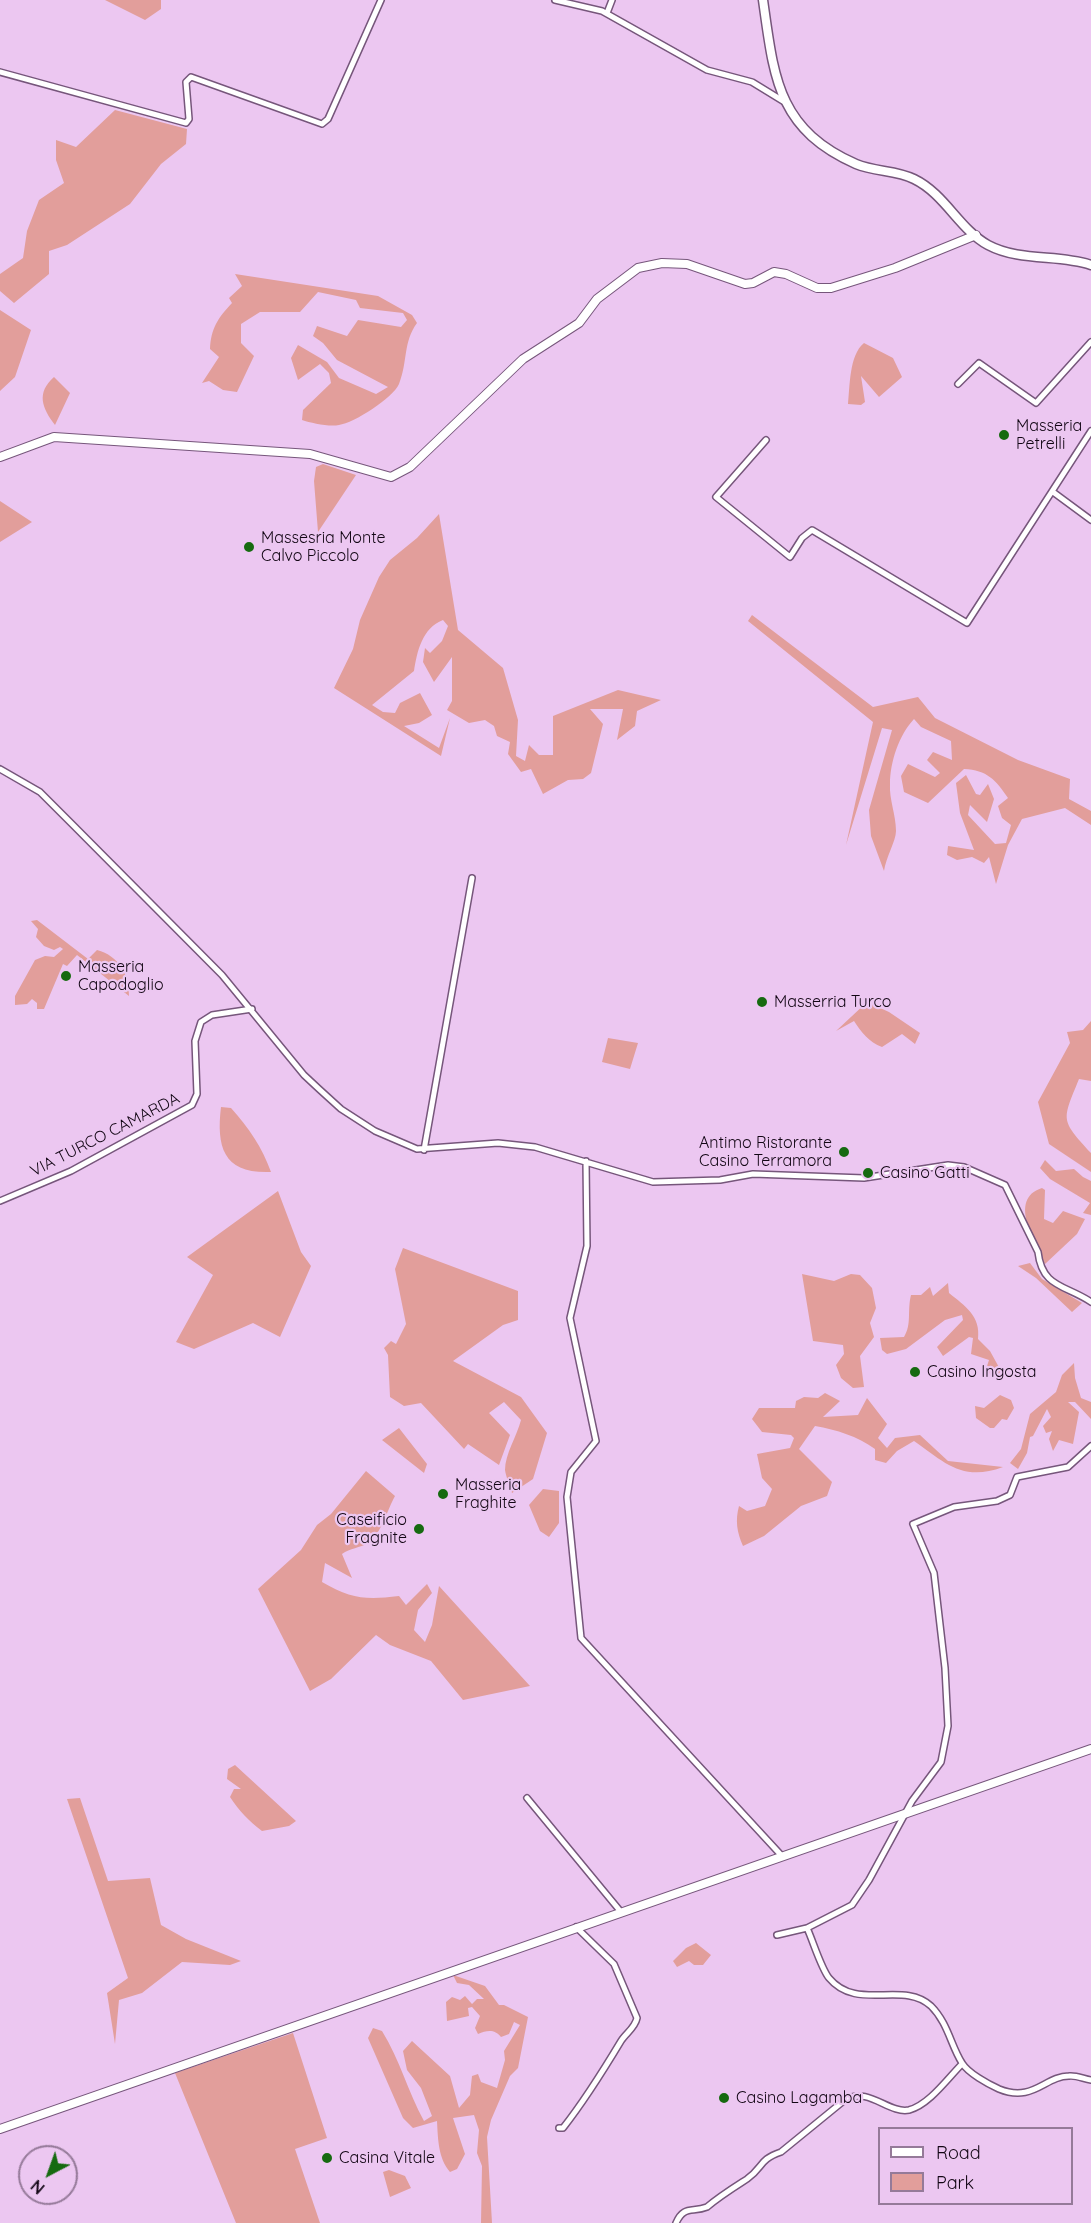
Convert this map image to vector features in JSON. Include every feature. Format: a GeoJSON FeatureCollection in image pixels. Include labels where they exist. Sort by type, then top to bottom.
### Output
{"type":"FeatureCollection","features":[{"type":"Feature","properties":{"kind":"main road"},"geometry":{"type":"LineString","coordinates":[[763,0],[774,69],[783,100],[816,140],[855,163],[871,169],[904,175],[922,184],[948,204],[975,235],[1000,250],[1091,265]]}},
{"type":"Feature","properties":{"kind":"main road"},"geometry":{"type":"LineString","coordinates":[[0,457],[54,437],[310,454],[391,477],[410,467],[523,358],[579,323],[597,299],[638,268],[662,263],[687,264],[746,284],[753,283],[774,272],[823,289],[895,268],[975,235]]}},
{"type":"Feature","properties":{"kind":"main road"},"geometry":{"type":"LineString","coordinates":[[0,2129],[1091,1749]]}},
{"type":"Feature","properties":{"kind":"street"},"geometry":{"type":"LineString","coordinates":[[0,72],[186,123],[189,119],[186,82],[191,77],[322,124],[328,119],[381,0]]}},
{"type":"Feature","properties":{"kind":"street"},"geometry":{"type":"LineString","coordinates":[[555,0],[607,13],[707,70],[752,82],[783,100]]}},
{"type":"Feature","properties":{"kind":"street"},"geometry":{"type":"LineString","coordinates":[[607,13],[612,0]]}},
{"type":"Feature","properties":{"kind":"street"},"geometry":{"type":"LineString","coordinates":[[958,384],[979,363],[1036,403],[1091,342]]}},
{"type":"Feature","properties":{"kind":"street"},"geometry":{"type":"LineString","coordinates":[[766,440],[716,497],[790,557],[802,538],[812,530],[967,623],[1091,430]]}},
{"type":"Feature","properties":{"kind":"street"},"geometry":{"type":"LineString","coordinates":[[1053,492],[1091,520]]}},
{"type":"Feature","properties":{"kind":"street"},"geometry":{"type":"LineString","coordinates":[[0,769],[40,792],[222,975],[304,1075],[340,1109],[375,1131],[424,1150],[498,1143],[545,1149],[653,1182],[720,1180],[753,1174],[864,1178],[948,1165],[964,1167],[1005,1185],[1038,1252],[1039,1264],[1045,1277],[1091,1302]]}},
{"type":"Feature","properties":{"kind":"street"},"geometry":{"type":"LineString","coordinates":[[424,1150],[472,878]]}},
{"type":"Feature","properties":{"kind":"street","name":"VIA TURCO CAMARDA"},"geometry":{"type":"LineString","coordinates":[[0,1201],[71,1171],[192,1105],[197,1094],[195,1041],[201,1022],[212,1015],[252,1009]]}},
{"type":"Feature","properties":{"kind":"street"},"geometry":{"type":"LineString","coordinates":[[586,1161],[587,1246],[570,1318],[596,1441],[572,1472],[567,1497],[581,1638],[781,1856]]}},
{"type":"Feature","properties":{"kind":"street"},"geometry":{"type":"LineString","coordinates":[[777,1935],[807,1928],[852,1905],[870,1880],[907,1812],[941,1762],[948,1726],[945,1668],[934,1573],[913,1524],[954,1507],[997,1501],[1010,1496],[1017,1477],[1068,1467],[1091,1446]]}},
{"type":"Feature","properties":{"kind":"street"},"geometry":{"type":"LineString","coordinates":[[526,1798],[621,1912]]}},
{"type":"Feature","properties":{"kind":"street"},"geometry":{"type":"LineString","coordinates":[[559,2128],[563,2128],[582,2105],[622,2038],[636,2024],[637,2018],[614,1964],[576,1927]]}},
{"type":"Feature","properties":{"kind":"street"},"geometry":{"type":"LineString","coordinates":[[807,1928],[831,1980],[861,1996],[908,1996],[923,2000],[933,2008],[953,2038],[962,2064],[999,2089],[1016,2093],[1034,2090],[1067,2075],[1091,2080]]}},
{"type":"Feature","properties":{"kind":"street"},"geometry":{"type":"LineString","coordinates":[[676,2223],[680,2214],[688,2208],[707,2207],[726,2190],[750,2177],[769,2154],[781,2152],[846,2099],[869,2097],[898,2109],[911,2109],[939,2088],[962,2064]]}},
{"type":"Feature","properties":{"kind":"green space"},"geometry":{"type":"Polygon","coordinates":[[[105,0],[161,0],[161,9],[145,20],[105,0]]]}},
{"type":"Feature","properties":{"kind":"green space"},"geometry":{"type":"Polygon","coordinates":[[[115,110],[187,129],[186,144],[161,164],[130,204],[67,245],[49,251],[49,274],[14,303],[0,291],[0,274],[23,258],[27,231],[39,200],[64,183],[56,160],[56,140],[76,147],[115,110]]]}},
{"type":"Feature","properties":{"kind":"green space"},"geometry":{"type":"Polygon","coordinates":[[[235,274],[378,296],[412,315],[417,323],[410,337],[402,376],[395,390],[372,409],[346,423],[330,425],[302,420],[303,410],[331,383],[329,373],[320,364],[298,380],[291,358],[298,345],[327,362],[339,378],[376,394],[388,387],[337,360],[323,343],[313,336],[317,326],[347,336],[358,320],[401,327],[407,320],[403,313],[360,308],[356,300],[318,292],[300,312],[260,312],[241,324],[241,343],[254,356],[237,392],[223,390],[209,381],[202,383],[219,357],[210,349],[214,329],[232,303],[229,298],[242,286],[235,274]]]}},
{"type":"Feature","properties":{"kind":"green space"},"geometry":{"type":"Polygon","coordinates":[[[0,310],[31,330],[15,377],[0,391],[0,310]]]}},
{"type":"Feature","properties":{"kind":"green space"},"geometry":{"type":"Polygon","coordinates":[[[864,343],[893,358],[902,377],[879,397],[861,376],[865,402],[861,405],[848,404],[855,355],[864,343]]]}},
{"type":"Feature","properties":{"kind":"green space"},"geometry":{"type":"Polygon","coordinates":[[[54,377],[70,393],[55,425],[43,401],[45,389],[54,377]]]}},
{"type":"Feature","properties":{"kind":"green space"},"geometry":{"type":"Polygon","coordinates":[[[323,464],[356,475],[318,532],[314,481],[316,467],[323,464]]]}},
{"type":"Feature","properties":{"kind":"green space"},"geometry":{"type":"Polygon","coordinates":[[[0,501],[32,522],[0,542],[0,501]]]}},
{"type":"Feature","properties":{"kind":"green space"},"geometry":{"type":"Polygon","coordinates":[[[439,514],[458,630],[503,668],[518,720],[516,756],[525,761],[529,745],[539,755],[553,755],[553,716],[618,690],[661,700],[637,711],[635,726],[617,740],[623,709],[590,709],[603,724],[591,773],[583,779],[568,780],[543,794],[531,769],[521,772],[508,754],[510,742],[497,736],[494,726],[485,720],[469,723],[447,710],[452,701],[452,657],[434,682],[423,662],[425,648],[430,653],[442,641],[448,626],[443,620],[425,635],[414,671],[372,705],[383,712],[395,713],[400,703],[420,693],[432,715],[419,723],[404,726],[439,748],[450,718],[441,756],[334,688],[353,649],[360,620],[379,577],[390,560],[417,538],[439,514]]]}},
{"type":"Feature","properties":{"kind":"green space"},"geometry":{"type":"Polygon","coordinates":[[[752,615],[873,707],[918,697],[935,718],[1018,760],[1070,779],[1069,799],[1091,811],[1091,825],[1065,808],[1022,819],[1008,845],[996,884],[989,857],[984,863],[972,857],[957,860],[947,855],[948,846],[974,850],[960,813],[956,783],[966,775],[976,794],[980,795],[988,784],[994,799],[987,822],[970,805],[968,815],[995,844],[1006,843],[1011,825],[1002,818],[998,806],[1008,798],[990,777],[979,771],[964,769],[928,803],[904,792],[901,776],[908,764],[935,777],[940,773],[927,760],[933,752],[952,760],[951,741],[921,727],[914,719],[896,749],[890,776],[896,831],[884,871],[871,836],[869,810],[892,730],[882,728],[846,845],[873,722],[748,621],[752,615]]]}},
{"type":"Feature","properties":{"kind":"green space"},"geometry":{"type":"Polygon","coordinates":[[[37,920],[88,959],[97,950],[117,961],[125,973],[129,996],[77,955],[67,966],[63,964],[44,1009],[37,1009],[37,1003],[32,999],[27,1004],[15,1005],[15,996],[35,960],[45,956],[54,957],[63,949],[60,947],[54,950],[44,946],[36,937],[38,929],[31,921],[37,920]]]}},
{"type":"Feature","properties":{"kind":"green space"},"geometry":{"type":"Polygon","coordinates":[[[867,1002],[889,1012],[920,1033],[915,1044],[902,1034],[882,1047],[866,1036],[854,1021],[836,1031],[867,1002]]]}},
{"type":"Feature","properties":{"kind":"green space"},"geometry":{"type":"Polygon","coordinates":[[[1091,1021],[1091,1081],[1079,1079],[1069,1104],[1067,1119],[1069,1126],[1091,1153],[1091,1172],[1049,1144],[1038,1102],[1070,1043],[1067,1032],[1083,1030],[1091,1021]]]}},
{"type":"Feature","properties":{"kind":"green space"},"geometry":{"type":"Polygon","coordinates":[[[608,1038],[638,1043],[630,1069],[602,1062],[608,1038]]]}},
{"type":"Feature","properties":{"kind":"green space"},"geometry":{"type":"Polygon","coordinates":[[[221,1107],[231,1108],[244,1123],[259,1146],[271,1172],[243,1168],[226,1156],[220,1135],[221,1107]]]}},
{"type":"Feature","properties":{"kind":"green space"},"geometry":{"type":"Polygon","coordinates":[[[1045,1160],[1056,1171],[1074,1169],[1091,1181],[1091,1215],[1083,1213],[1090,1203],[1050,1179],[1040,1168],[1045,1160]]]}},
{"type":"Feature","properties":{"kind":"green space"},"geometry":{"type":"Polygon","coordinates":[[[1042,1188],[1045,1190],[1044,1219],[1053,1223],[1063,1211],[1085,1219],[1077,1234],[1045,1264],[1031,1234],[1025,1212],[1026,1202],[1032,1194],[1042,1188]]]}},
{"type":"Feature","properties":{"kind":"green space"},"geometry":{"type":"Polygon","coordinates":[[[278,1191],[301,1252],[311,1266],[280,1337],[253,1323],[194,1349],[176,1342],[213,1275],[187,1257],[278,1191]]]}},
{"type":"Feature","properties":{"kind":"green space"},"geometry":{"type":"Polygon","coordinates":[[[403,1248],[518,1291],[518,1320],[503,1325],[453,1361],[521,1397],[547,1433],[533,1479],[512,1493],[505,1470],[509,1451],[521,1420],[504,1402],[489,1413],[510,1435],[499,1465],[468,1444],[464,1449],[421,1403],[404,1406],[390,1397],[388,1355],[384,1348],[391,1341],[396,1344],[406,1324],[395,1269],[403,1248]]]}},
{"type":"Feature","properties":{"kind":"green space"},"geometry":{"type":"Polygon","coordinates":[[[1030,1263],[1042,1279],[1082,1303],[1072,1312],[1036,1278],[1018,1266],[1030,1263]]]}},
{"type":"Feature","properties":{"kind":"green space"},"geometry":{"type":"Polygon","coordinates":[[[802,1274],[834,1281],[851,1274],[860,1275],[872,1288],[876,1308],[870,1323],[874,1337],[860,1356],[864,1387],[853,1388],[841,1378],[836,1365],[844,1354],[843,1345],[813,1341],[802,1274]]]}},
{"type":"Feature","properties":{"kind":"green space"},"geometry":{"type":"Polygon","coordinates":[[[948,1283],[949,1293],[971,1312],[977,1324],[978,1339],[990,1351],[1001,1371],[994,1379],[986,1369],[989,1360],[971,1354],[973,1338],[969,1337],[943,1356],[937,1347],[963,1320],[962,1315],[945,1320],[906,1349],[887,1354],[882,1350],[880,1338],[904,1337],[908,1327],[911,1295],[921,1295],[930,1287],[933,1296],[948,1283]]]}},
{"type":"Feature","properties":{"kind":"green space"},"geometry":{"type":"Polygon","coordinates":[[[1074,1363],[1075,1378],[1081,1398],[1091,1402],[1091,1419],[1075,1402],[1068,1402],[1079,1412],[1073,1444],[1059,1440],[1053,1451],[1049,1439],[1052,1431],[1046,1433],[1043,1426],[1051,1417],[1047,1409],[1033,1436],[1030,1437],[1027,1453],[1018,1469],[1010,1463],[1021,1449],[1030,1414],[1056,1392],[1062,1375],[1074,1363]]]}},
{"type":"Feature","properties":{"kind":"green space"},"geometry":{"type":"Polygon","coordinates":[[[825,1393],[840,1401],[823,1417],[858,1415],[867,1398],[887,1424],[878,1438],[887,1448],[895,1438],[920,1435],[948,1461],[1003,1467],[989,1471],[965,1471],[945,1463],[914,1441],[897,1451],[886,1463],[875,1460],[875,1449],[861,1440],[815,1426],[799,1449],[832,1482],[827,1496],[801,1506],[764,1536],[743,1546],[737,1526],[739,1506],[747,1511],[765,1506],[772,1489],[762,1478],[757,1454],[790,1448],[794,1438],[791,1435],[762,1432],[752,1419],[759,1408],[795,1408],[796,1401],[804,1397],[818,1398],[825,1393]]]}},
{"type":"Feature","properties":{"kind":"green space"},"geometry":{"type":"Polygon","coordinates":[[[1000,1395],[1011,1400],[1014,1408],[1007,1420],[1002,1419],[994,1428],[990,1428],[976,1418],[975,1406],[984,1408],[1000,1395]]]}},
{"type":"Feature","properties":{"kind":"green space"},"geometry":{"type":"Polygon","coordinates":[[[399,1428],[427,1464],[424,1473],[382,1440],[399,1428]]]}},
{"type":"Feature","properties":{"kind":"green space"},"geometry":{"type":"Polygon","coordinates":[[[366,1471],[395,1496],[373,1539],[365,1545],[342,1554],[352,1578],[325,1563],[322,1582],[359,1597],[399,1596],[406,1605],[427,1584],[432,1593],[418,1610],[414,1630],[425,1642],[432,1625],[439,1586],[530,1686],[463,1700],[431,1661],[390,1645],[376,1635],[331,1679],[310,1691],[258,1589],[301,1550],[317,1525],[331,1514],[366,1471]]]}},
{"type":"Feature","properties":{"kind":"green space"},"geometry":{"type":"Polygon","coordinates":[[[543,1489],[559,1491],[559,1523],[549,1537],[540,1531],[529,1505],[543,1489]]]}},
{"type":"Feature","properties":{"kind":"green space"},"geometry":{"type":"Polygon","coordinates":[[[235,1765],[296,1821],[289,1826],[262,1831],[253,1823],[230,1797],[234,1789],[241,1789],[227,1779],[228,1769],[235,1765]]]}},
{"type":"Feature","properties":{"kind":"green space"},"geometry":{"type":"Polygon","coordinates":[[[80,1798],[108,1881],[150,1878],[161,1925],[186,1939],[241,1961],[230,1965],[182,1962],[142,1993],[119,2000],[115,2044],[107,1993],[128,1978],[67,1799],[80,1798]]]}},
{"type":"Feature","properties":{"kind":"green space"},"geometry":{"type":"Polygon","coordinates":[[[696,1943],[711,1955],[703,1965],[694,1965],[689,1961],[677,1967],[673,1961],[686,1948],[696,1943]]]}},
{"type":"Feature","properties":{"kind":"green space"},"geometry":{"type":"Polygon","coordinates":[[[453,1975],[485,1986],[499,2005],[504,2005],[528,2017],[518,2068],[510,2076],[491,2120],[487,2137],[492,2223],[481,2223],[482,2166],[477,2153],[479,2130],[474,2115],[453,2118],[465,2154],[457,2169],[450,2172],[441,2154],[437,2121],[413,2128],[403,2118],[368,2038],[373,2028],[382,2031],[424,2121],[432,2116],[421,2088],[407,2070],[403,2051],[412,2041],[450,2076],[459,2108],[470,2095],[472,2076],[478,2074],[481,2082],[497,2088],[505,2060],[504,2051],[520,2025],[514,2022],[509,2034],[501,2037],[491,2031],[478,2034],[475,2028],[480,2016],[472,2007],[468,2008],[469,2016],[447,2021],[446,2002],[452,1997],[460,2000],[465,1996],[472,2004],[477,1999],[484,1999],[469,1985],[457,1983],[453,1975]]]}},
{"type":"Feature","properties":{"kind":"green space"},"geometry":{"type":"Polygon","coordinates":[[[293,2033],[327,2138],[295,2149],[320,2223],[236,2223],[175,2073],[293,2033]]]}},
{"type":"Feature","properties":{"kind":"green space"},"geometry":{"type":"Polygon","coordinates":[[[389,2170],[405,2176],[411,2188],[390,2197],[383,2172],[389,2170]]]}},
{"type":"Feature","properties":{"kind":"place","name":"Masseria Petrelli"},"geometry":{"type":"Point","coordinates":[1004,435]}},
{"type":"Feature","properties":{"kind":"place","name":"Massesria Monte Calvo Piccolo"},"geometry":{"type":"Point","coordinates":[249,547]}},
{"type":"Feature","properties":{"kind":"place","name":"Masseria Capodoglio"},"geometry":{"type":"Point","coordinates":[66,976]}},
{"type":"Feature","properties":{"kind":"place","name":"Masserria Turco"},"geometry":{"type":"Point","coordinates":[762,1002]}},
{"type":"Feature","properties":{"kind":"place","name":"Antimo Ristorante Casino Terramora"},"geometry":{"type":"Point","coordinates":[844,1152]}},
{"type":"Feature","properties":{"kind":"place","name":"Casino Gatti"},"geometry":{"type":"Point","coordinates":[868,1173]}},
{"type":"Feature","properties":{"kind":"place","name":"Casino Ingosta"},"geometry":{"type":"Point","coordinates":[915,1372]}},
{"type":"Feature","properties":{"kind":"place","name":"Masseria Fraghite"},"geometry":{"type":"Point","coordinates":[443,1494]}},
{"type":"Feature","properties":{"kind":"place","name":"Caseificio Fragnite"},"geometry":{"type":"Point","coordinates":[419,1529]}},
{"type":"Feature","properties":{"kind":"place","name":"Casino Lagamba"},"geometry":{"type":"Point","coordinates":[724,2098]}},
{"type":"Feature","properties":{"kind":"place","name":"Casina Vitale"},"geometry":{"type":"Point","coordinates":[327,2158]}}]}
